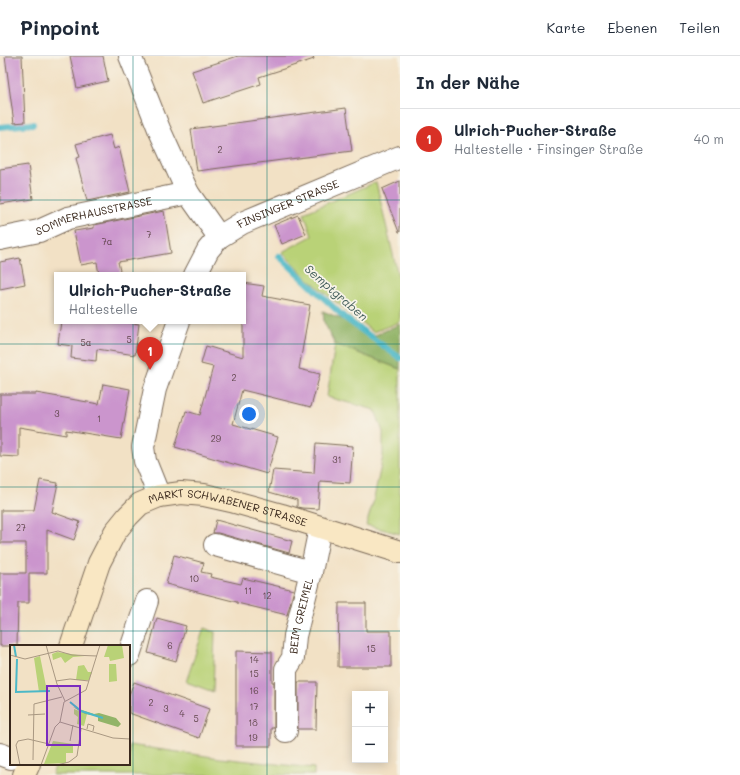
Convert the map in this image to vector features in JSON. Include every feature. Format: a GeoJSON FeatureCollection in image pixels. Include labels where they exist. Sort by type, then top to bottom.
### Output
{"type":"FeatureCollection","features":[{"type":"Feature","properties":{"kind":"main road","name":"MARKT SCHWABENER STRASSE"},"geometry":{"type":"LineString","coordinates":[[71,645],[100,563],[115,532],[140,504],[159,496],[181,493],[204,495],[231,501],[275,513],[400,552]]}},
{"type":"Feature","properties":{"kind":"street"},"geometry":{"type":"LineString","coordinates":[[130,56],[159,129],[188,193],[219,236]]}},
{"type":"Feature","properties":{"kind":"street","name":"FINSINGER STRASSE"},"geometry":{"type":"LineString","coordinates":[[197,272],[208,250],[219,236],[242,223],[400,156]]}},
{"type":"Feature","properties":{"kind":"street","name":"SOMMERHAUSSTRASSE"},"geometry":{"type":"LineString","coordinates":[[0,239],[39,231],[68,218],[188,193]]}},
{"type":"Feature","properties":{"kind":"street"},"geometry":{"type":"LineString","coordinates":[[159,496],[145,461],[143,447],[155,389],[178,324]]}},
{"type":"Feature","properties":{"kind":"street","name":"BEIM GREIMEL"},"geometry":{"type":"LineString","coordinates":[[286,731],[286,669],[293,658],[295,636],[320,528]]}},
{"type":"Feature","properties":{"kind":"street","name":"BEIM GREIMEL"},"geometry":{"type":"LineString","coordinates":[[215,546],[311,572]]}},
{"type":"Feature","properties":{"kind":"street"},"geometry":{"type":"LineString","coordinates":[[130,652],[147,600]]}},
{"type":"Feature","properties":{"kind":"street"},"geometry":{"type":"LineString","coordinates":[[0,754],[10,759]]}},
{"type":"Feature","properties":{"kind":"green space"},"geometry":{"type":"Polygon","coordinates":[[[376,182],[400,284],[400,322],[373,332],[308,279],[282,252],[312,236],[304,213],[376,182]]]}},
{"type":"Feature","properties":{"kind":"green space"},"geometry":{"type":"Polygon","coordinates":[[[323,311],[344,320],[371,337],[400,324],[400,369],[335,344],[324,322],[323,311]]]}},
{"type":"Feature","properties":{"kind":"green space"},"geometry":{"type":"Polygon","coordinates":[[[335,344],[400,369],[400,534],[366,525],[373,503],[383,456],[383,432],[375,410],[327,397],[335,344]]]}},
{"type":"Feature","properties":{"kind":"green space"},"geometry":{"type":"Polygon","coordinates":[[[204,628],[215,632],[213,692],[186,682],[204,628]]]}},
{"type":"Feature","properties":{"kind":"green space"},"geometry":{"type":"Polygon","coordinates":[[[130,745],[220,758],[314,768],[314,775],[52,775],[56,765],[130,765],[130,745]]]}},
{"type":"Feature","properties":{"kind":"building"},"geometry":{"type":"Polygon","coordinates":[[[5,56],[22,56],[25,122],[14,123],[5,56]]]}},
{"type":"Feature","properties":{"kind":"building"},"geometry":{"type":"Polygon","coordinates":[[[70,56],[103,56],[108,81],[77,88],[70,56]]]}},
{"type":"Feature","properties":{"kind":"building"},"geometry":{"type":"Polygon","coordinates":[[[238,56],[313,56],[314,59],[259,77],[261,84],[203,103],[192,71],[238,56]]]}},
{"type":"Feature","properties":{"kind":"building"},"geometry":{"type":"Polygon","coordinates":[[[346,108],[352,151],[197,171],[191,129],[346,108]]]}},
{"type":"Feature","properties":{"kind":"building"},"geometry":{"type":"Polygon","coordinates":[[[110,135],[114,149],[119,147],[130,192],[87,201],[76,158],[80,157],[76,144],[110,135]]]}},
{"type":"Feature","properties":{"kind":"building"},"geometry":{"type":"Polygon","coordinates":[[[28,165],[33,199],[0,204],[0,169],[28,165]]]}},
{"type":"Feature","properties":{"kind":"building"},"geometry":{"type":"Polygon","coordinates":[[[400,181],[400,232],[399,232],[382,189],[400,181]]]}},
{"type":"Feature","properties":{"kind":"building"},"geometry":{"type":"Polygon","coordinates":[[[164,211],[171,253],[118,262],[120,272],[99,272],[97,262],[81,265],[74,231],[94,228],[94,225],[164,211]]]}},
{"type":"Feature","properties":{"kind":"building"},"geometry":{"type":"Polygon","coordinates":[[[298,215],[306,234],[282,244],[274,225],[298,215]]]}},
{"type":"Feature","properties":{"kind":"building"},"geometry":{"type":"Polygon","coordinates":[[[20,258],[25,284],[0,289],[0,262],[20,258]]]}},
{"type":"Feature","properties":{"kind":"building"},"geometry":{"type":"Polygon","coordinates":[[[246,283],[264,286],[262,296],[310,305],[299,369],[320,374],[311,407],[242,390],[233,424],[278,437],[267,474],[175,447],[186,411],[200,415],[213,367],[201,364],[206,346],[243,357],[243,324],[246,324],[246,283]]]}},
{"type":"Feature","properties":{"kind":"building"},"geometry":{"type":"Polygon","coordinates":[[[61,324],[139,324],[135,355],[97,349],[96,361],[71,358],[72,346],[58,344],[61,324]]]}},
{"type":"Feature","properties":{"kind":"building"},"geometry":{"type":"Polygon","coordinates":[[[103,384],[130,389],[121,439],[66,430],[66,435],[19,427],[19,457],[0,456],[0,394],[36,393],[99,404],[103,384]]]}},
{"type":"Feature","properties":{"kind":"building"},"geometry":{"type":"Polygon","coordinates":[[[316,443],[353,446],[350,483],[320,481],[318,509],[297,507],[297,500],[269,492],[273,470],[314,473],[316,443]]]}},
{"type":"Feature","properties":{"kind":"building"},"geometry":{"type":"Polygon","coordinates":[[[40,480],[58,483],[52,512],[80,522],[74,540],[47,530],[47,573],[29,573],[29,603],[18,603],[17,645],[0,646],[0,573],[26,573],[26,543],[1,543],[1,510],[34,510],[40,480]]]}},
{"type":"Feature","properties":{"kind":"building"},"geometry":{"type":"Polygon","coordinates":[[[216,520],[292,541],[289,553],[218,533],[213,533],[216,520]]]}},
{"type":"Feature","properties":{"kind":"building"},"geometry":{"type":"Polygon","coordinates":[[[174,555],[204,563],[201,572],[211,574],[210,577],[241,584],[243,578],[294,590],[287,615],[166,584],[174,555]]]}},
{"type":"Feature","properties":{"kind":"building"},"geometry":{"type":"Polygon","coordinates":[[[339,603],[366,603],[366,631],[391,631],[391,667],[338,667],[339,603]]]}},
{"type":"Feature","properties":{"kind":"building"},"geometry":{"type":"Polygon","coordinates":[[[157,618],[186,626],[176,661],[148,653],[157,618]]]}},
{"type":"Feature","properties":{"kind":"building"},"geometry":{"type":"Polygon","coordinates":[[[236,651],[272,652],[272,682],[274,682],[274,728],[271,728],[271,746],[236,746],[236,651]]]}},
{"type":"Feature","properties":{"kind":"building"},"geometry":{"type":"Polygon","coordinates":[[[134,682],[209,709],[199,738],[130,713],[130,692],[134,682]]]}},
{"type":"Feature","properties":{"kind":"building"},"geometry":{"type":"Polygon","coordinates":[[[298,682],[317,682],[316,729],[298,729],[298,682]]]}},
{"type":"Feature","properties":{"kind":"waterway","name":"Semptgraben"},"geometry":{"type":"LineString","coordinates":[[0,127],[33,124]]}},
{"type":"Feature","properties":{"kind":"waterway","name":"Semptgraben"},"geometry":{"type":"LineString","coordinates":[[279,256],[345,318],[400,358]]}},
{"type":"Feature","properties":{"kind":"place","name":"Ulrich-Pucher-Straße"},"geometry":{"type":"Point","coordinates":[150,370]}}]}
